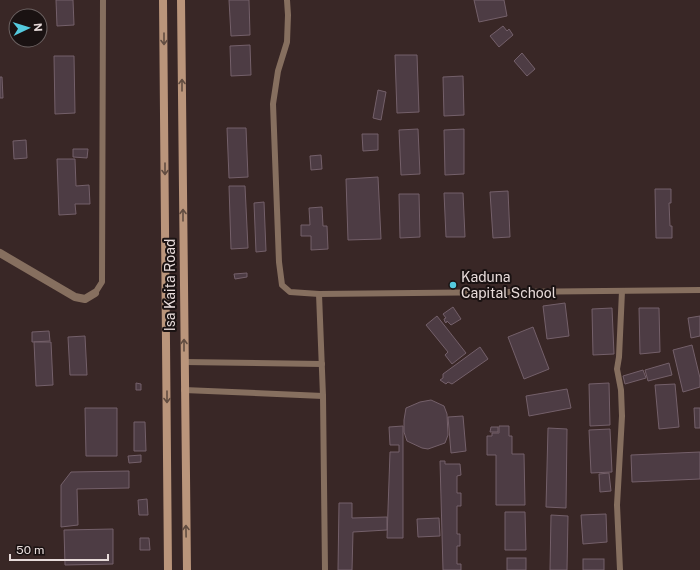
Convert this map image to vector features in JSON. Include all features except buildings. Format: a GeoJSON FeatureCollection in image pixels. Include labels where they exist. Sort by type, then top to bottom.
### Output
{"type":"FeatureCollection","features":[{"type":"Feature","properties":{"kind":"main road","name":"Isa Kaita Road"},"geometry":{"type":"LineString","coordinates":[[163,0],[168,570]]}},
{"type":"Feature","properties":{"kind":"main road","name":"Isa Kaita Road"},"geometry":{"type":"LineString","coordinates":[[181,0],[186,570]]}},
{"type":"Feature","properties":{"kind":"street"},"geometry":{"type":"LineString","coordinates":[[0,253],[75,297],[85,298],[95,293]]}},
{"type":"Feature","properties":{"kind":"lane"},"geometry":{"type":"LineString","coordinates":[[95,293],[102,282],[103,0]]}},
{"type":"Feature","properties":{"kind":"lane"},"geometry":{"type":"LineString","coordinates":[[287,0],[287,42],[278,71],[273,104],[279,262],[282,285],[290,292],[319,294],[700,290]]}},
{"type":"Feature","properties":{"kind":"lane"},"geometry":{"type":"LineString","coordinates":[[620,570],[616,505],[622,416],[621,390],[617,369],[620,357],[622,291]]}},
{"type":"Feature","properties":{"kind":"lane"},"geometry":{"type":"LineString","coordinates":[[319,294],[323,396],[326,570]]}},
{"type":"Feature","properties":{"kind":"lane"},"geometry":{"type":"LineString","coordinates":[[184,362],[322,364]]}},
{"type":"Feature","properties":{"kind":"lane"},"geometry":{"type":"LineString","coordinates":[[184,390],[323,396]]}},
{"type":"Feature","properties":{"kind":"place","name":"Kaduna Capital School"},"geometry":{"type":"Point","coordinates":[453,285]}}]}
